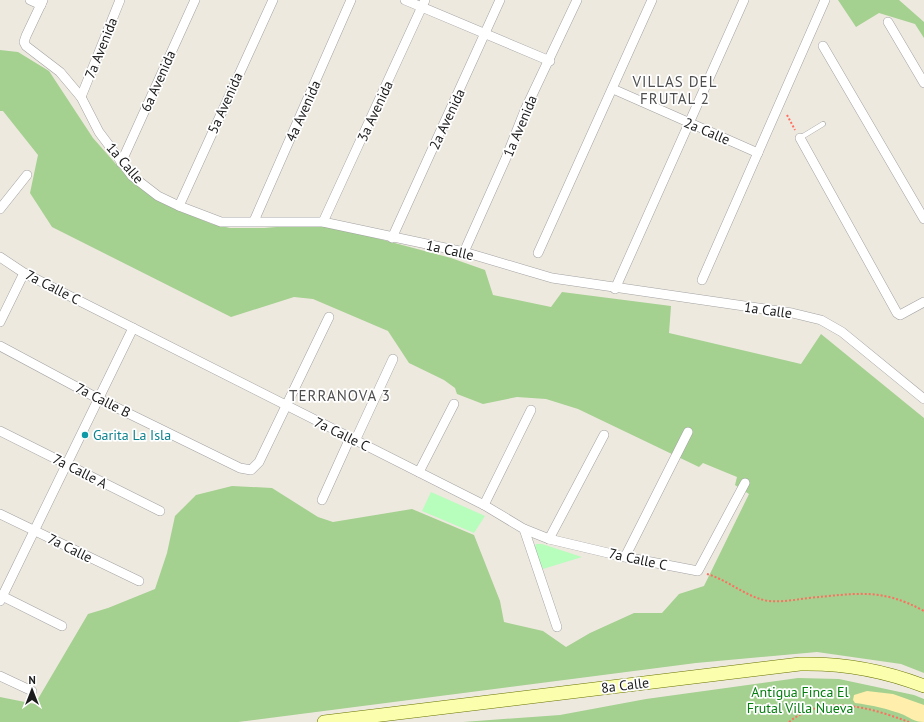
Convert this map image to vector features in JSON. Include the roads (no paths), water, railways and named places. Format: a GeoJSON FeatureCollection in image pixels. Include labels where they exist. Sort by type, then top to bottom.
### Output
{"type":"FeatureCollection","features":[{"type":"Feature","properties":{"kind":"main road","name":"8a Calle"},"geometry":{"type":"LineString","coordinates":[[324,722],[800,664],[837,665],[863,668],[892,675],[924,686]]}},
{"type":"Feature","properties":{"kind":"street"},"geometry":{"type":"LineString","coordinates":[[30,0],[42,3]]}},
{"type":"Feature","properties":{"kind":"street","name":"7a Avenida"},"geometry":{"type":"LineString","coordinates":[[81,97],[120,0]]}},
{"type":"Feature","properties":{"kind":"street","name":"6a Avenida"},"geometry":{"type":"LineString","coordinates":[[121,163],[195,0]]}},
{"type":"Feature","properties":{"kind":"street","name":"5a Avenida"},"geometry":{"type":"LineString","coordinates":[[179,206],[273,0]]}},
{"type":"Feature","properties":{"kind":"street","name":"4a Avenida"},"geometry":{"type":"LineString","coordinates":[[254,221],[351,0]]}},
{"type":"Feature","properties":{"kind":"street"},"geometry":{"type":"LineString","coordinates":[[405,0],[423,4],[550,61]]}},
{"type":"Feature","properties":{"kind":"street","name":"2a Avenida"},"geometry":{"type":"LineString","coordinates":[[392,238],[500,0]]}},
{"type":"Feature","properties":{"kind":"street","name":"1a Avenida"},"geometry":{"type":"LineString","coordinates":[[464,252],[506,158],[525,110],[550,61],[577,0]]}},
{"type":"Feature","properties":{"kind":"street"},"geometry":{"type":"LineString","coordinates":[[538,253],[652,0]]}},
{"type":"Feature","properties":{"kind":"street"},"geometry":{"type":"LineString","coordinates":[[615,288],[744,0]]}},
{"type":"Feature","properties":{"kind":"street"},"geometry":{"type":"LineString","coordinates":[[702,280],[758,153],[779,101],[825,0]]}},
{"type":"Feature","properties":{"kind":"street","name":"1a Calle"},"geometry":{"type":"LineString","coordinates":[[42,3],[24,42],[31,51],[60,72],[81,97],[99,132],[132,176],[147,188],[179,206],[221,222],[323,222],[392,238],[464,252],[552,278],[792,313],[821,320],[842,332],[862,347],[924,399]]}},
{"type":"Feature","properties":{"kind":"street","name":"3a Avenida"},"geometry":{"type":"LineString","coordinates":[[323,222],[423,4]]}},
{"type":"Feature","properties":{"kind":"street"},"geometry":{"type":"LineString","coordinates":[[888,22],[924,83]]}},
{"type":"Feature","properties":{"kind":"street"},"geometry":{"type":"LineString","coordinates":[[823,46],[924,219]]}},
{"type":"Feature","properties":{"kind":"street","name":"2a Calle"},"geometry":{"type":"LineString","coordinates":[[613,89],[758,153]]}},
{"type":"Feature","properties":{"kind":"street"},"geometry":{"type":"LineString","coordinates":[[800,138],[897,313],[902,315],[924,302]]}},
{"type":"Feature","properties":{"kind":"street"},"geometry":{"type":"LineString","coordinates":[[0,208],[26,175]]}},
{"type":"Feature","properties":{"kind":"street","name":"7a Calle C"},"geometry":{"type":"LineString","coordinates":[[0,257],[24,273],[484,505],[524,529],[549,539],[625,557],[698,571],[745,483]]}},
{"type":"Feature","properties":{"kind":"street"},"geometry":{"type":"LineString","coordinates":[[0,322],[24,273]]}},
{"type":"Feature","properties":{"kind":"street"},"geometry":{"type":"LineString","coordinates":[[286,406],[329,317]]}},
{"type":"Feature","properties":{"kind":"street"},"geometry":{"type":"LineString","coordinates":[[62,626],[1,597],[68,464],[133,328]]}},
{"type":"Feature","properties":{"kind":"street","name":"7a Calle B"},"geometry":{"type":"LineString","coordinates":[[0,346],[99,399],[240,468],[251,470],[259,462],[286,406]]}},
{"type":"Feature","properties":{"kind":"street"},"geometry":{"type":"LineString","coordinates":[[322,500],[393,359]]}},
{"type":"Feature","properties":{"kind":"street"},"geometry":{"type":"LineString","coordinates":[[419,472],[454,404]]}},
{"type":"Feature","properties":{"kind":"street"},"geometry":{"type":"LineString","coordinates":[[484,505],[531,410]]}},
{"type":"Feature","properties":{"kind":"street","name":"7a Calle A"},"geometry":{"type":"LineString","coordinates":[[0,432],[68,464],[160,511]]}},
{"type":"Feature","properties":{"kind":"street"},"geometry":{"type":"LineString","coordinates":[[625,557],[688,432]]}},
{"type":"Feature","properties":{"kind":"street"},"geometry":{"type":"LineString","coordinates":[[549,539],[604,435]]}},
{"type":"Feature","properties":{"kind":"street","name":"7a Calle"},"geometry":{"type":"LineString","coordinates":[[0,514],[139,581]]}},
{"type":"Feature","properties":{"kind":"street"},"geometry":{"type":"LineString","coordinates":[[524,529],[557,627]]}},
{"type":"Feature","properties":{"kind":"street"},"geometry":{"type":"LineString","coordinates":[[0,676],[32,691]]}},
{"type":"Feature","properties":{"kind":"lane"},"geometry":{"type":"LineString","coordinates":[[800,138],[823,124]]}},
{"type":"Feature","properties":{"kind":"place","name":"Garita La Isla"},"geometry":{"type":"Point","coordinates":[85,435]}},
{"type":"Feature","properties":{"kind":"district","name":"VILLAS DEL FRUTAL 2"},"geometry":{"type":"Point","coordinates":[675,90]}},
{"type":"Feature","properties":{"kind":"district","name":"TERRANOVA 3"},"geometry":{"type":"Point","coordinates":[340,395]}},
{"type":"Feature","properties":{"kind":"park label","name":"Antigua Finca El Frutal Villa Nueva"},"geometry":{"type":"Point","coordinates":[800,700]}}]}
